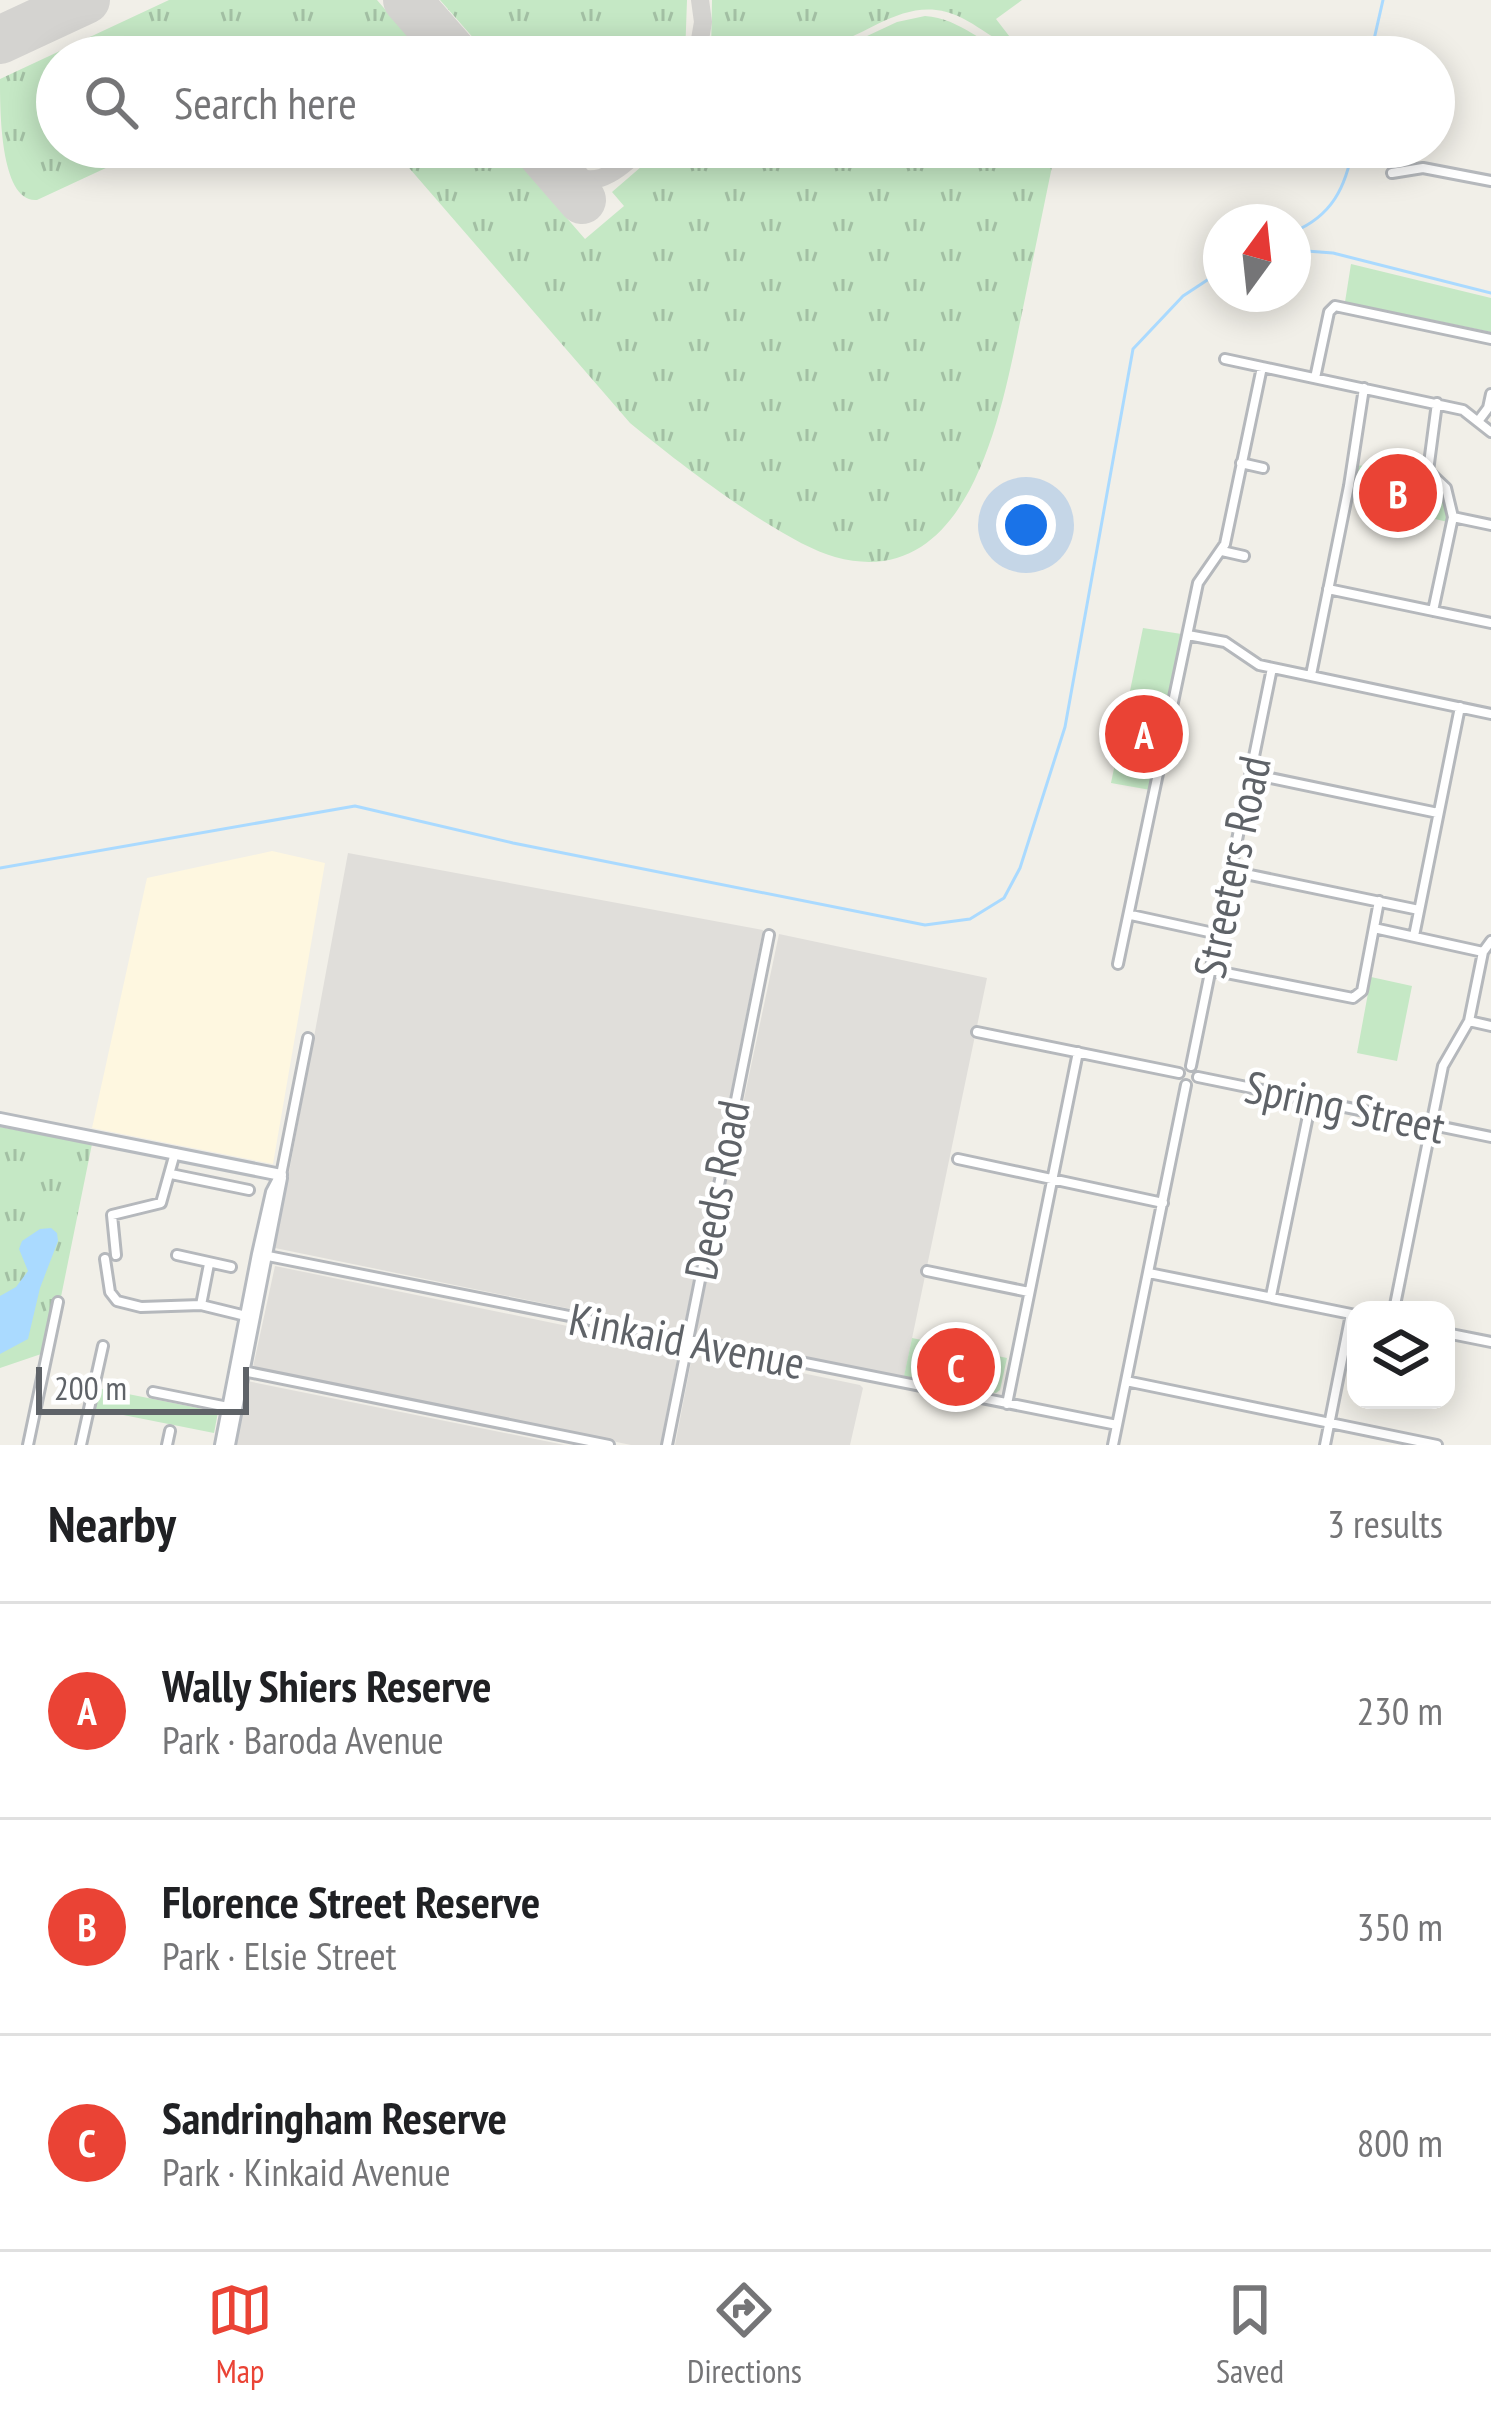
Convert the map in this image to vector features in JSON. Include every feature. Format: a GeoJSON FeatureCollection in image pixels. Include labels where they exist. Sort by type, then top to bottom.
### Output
{"type":"FeatureCollection","features":[{"type":"Feature","properties":{"kind":"street"},"geometry":{"type":"LineString","coordinates":[[1393,173],[1424,168],[1491,182]]}},
{"type":"Feature","properties":{"kind":"street"},"geometry":{"type":"LineString","coordinates":[[1316,378],[1328,312],[1335,306],[1491,339]]}},
{"type":"Feature","properties":{"kind":"street"},"geometry":{"type":"LineString","coordinates":[[1225,359],[1463,410],[1491,432]]}},
{"type":"Feature","properties":{"kind":"street"},"geometry":{"type":"LineString","coordinates":[[1118,964],[1198,583],[1222,551],[1262,367]]}},
{"type":"Feature","properties":{"kind":"street"},"geometry":{"type":"LineString","coordinates":[[1311,675],[1364,388]]}},
{"type":"Feature","properties":{"kind":"street"},"geometry":{"type":"LineString","coordinates":[[1479,419],[1491,394]]}},
{"type":"Feature","properties":{"kind":"street"},"geometry":{"type":"LineString","coordinates":[[1433,611],[1453,517],[1446,488],[1428,471],[1438,404]]}},
{"type":"Feature","properties":{"kind":"street"},"geometry":{"type":"LineString","coordinates":[[1240,463],[1263,468]]}},
{"type":"Feature","properties":{"kind":"street"},"geometry":{"type":"LineString","coordinates":[[1453,517],[1491,525]]}},
{"type":"Feature","properties":{"kind":"street"},"geometry":{"type":"LineString","coordinates":[[1222,551],[1244,556]]}},
{"type":"Feature","properties":{"kind":"street"},"geometry":{"type":"LineString","coordinates":[[1328,590],[1491,623]]}},
{"type":"Feature","properties":{"kind":"street"},"geometry":{"type":"LineString","coordinates":[[1188,635],[1225,642],[1259,665],[1491,714]]}},
{"type":"Feature","properties":{"kind":"street","name":"Streeters Road"},"geometry":{"type":"LineString","coordinates":[[1191,1066],[1272,668]]}},
{"type":"Feature","properties":{"kind":"street"},"geometry":{"type":"LineString","coordinates":[[1414,936],[1460,707]]}},
{"type":"Feature","properties":{"kind":"street"},"geometry":{"type":"LineString","coordinates":[[1251,774],[1438,813]]}},
{"type":"Feature","properties":{"kind":"street"},"geometry":{"type":"LineString","coordinates":[[1231,871],[1419,910]]}},
{"type":"Feature","properties":{"kind":"street"},"geometry":{"type":"LineString","coordinates":[[1210,970],[1353,998],[1361,991],[1379,901]]}},
{"type":"Feature","properties":{"kind":"street"},"geometry":{"type":"LineString","coordinates":[[1131,915],[1218,934]]}},
{"type":"Feature","properties":{"kind":"street"},"geometry":{"type":"LineString","coordinates":[[1374,928],[1483,952]]}},
{"type":"Feature","properties":{"kind":"street","name":"Deeds Road"},"geometry":{"type":"LineString","coordinates":[[667,1445],[769,935]]}},
{"type":"Feature","properties":{"kind":"street"},"geometry":{"type":"LineString","coordinates":[[1396,1301],[1443,1066],[1468,1022],[1483,952],[1491,940]]}},
{"type":"Feature","properties":{"kind":"street"},"geometry":{"type":"LineString","coordinates":[[1468,1022],[1491,1026]]}},
{"type":"Feature","properties":{"kind":"street"},"geometry":{"type":"LineString","coordinates":[[977,1031],[1179,1073],[1191,1066],[1198,1077],[1186,1085]]}},
{"type":"Feature","properties":{"kind":"street"},"geometry":{"type":"LineString","coordinates":[[225,1445],[308,1038]]}},
{"type":"Feature","properties":{"kind":"street"},"geometry":{"type":"LineString","coordinates":[[1006,1404],[1078,1052]]}},
{"type":"Feature","properties":{"kind":"street"},"geometry":{"type":"LineString","coordinates":[[1113,1445],[1186,1085],[1179,1073]]}},
{"type":"Feature","properties":{"kind":"street","name":"Spring Street"},"geometry":{"type":"LineString","coordinates":[[1198,1077],[1491,1137]]}},
{"type":"Feature","properties":{"kind":"street"},"geometry":{"type":"LineString","coordinates":[[1270,1297],[1311,1101]]}},
{"type":"Feature","properties":{"kind":"street"},"geometry":{"type":"LineString","coordinates":[[0,1119],[281,1174]]}},
{"type":"Feature","properties":{"kind":"street"},"geometry":{"type":"LineString","coordinates":[[116,1256],[112,1215],[161,1202],[175,1154]]}},
{"type":"Feature","properties":{"kind":"street"},"geometry":{"type":"LineString","coordinates":[[958,1159],[1163,1203]]}},
{"type":"Feature","properties":{"kind":"street"},"geometry":{"type":"LineString","coordinates":[[170,1174],[249,1190]]}},
{"type":"Feature","properties":{"kind":"street"},"geometry":{"type":"LineString","coordinates":[[177,1255],[231,1267]]}},
{"type":"Feature","properties":{"kind":"street"},"geometry":{"type":"LineString","coordinates":[[225,1445],[246,1316],[263,1255]]}},
{"type":"Feature","properties":{"kind":"street","name":"Kinkaid Avenue"},"geometry":{"type":"LineString","coordinates":[[263,1255],[1117,1425]]}},
{"type":"Feature","properties":{"kind":"street"},"geometry":{"type":"LineString","coordinates":[[105,1259],[110,1292],[117,1301],[141,1307],[201,1305],[246,1316]]}},
{"type":"Feature","properties":{"kind":"street"},"geometry":{"type":"LineString","coordinates":[[201,1305],[208,1264]]}},
{"type":"Feature","properties":{"kind":"street"},"geometry":{"type":"LineString","coordinates":[[927,1271],[1029,1292]]}},
{"type":"Feature","properties":{"kind":"street"},"geometry":{"type":"LineString","coordinates":[[1149,1273],[1347,1313]]}},
{"type":"Feature","properties":{"kind":"street"},"geometry":{"type":"LineString","coordinates":[[28,1445],[58,1302]]}},
{"type":"Feature","properties":{"kind":"street"},"geometry":{"type":"LineString","coordinates":[[1455,1335],[1491,1342]]}},
{"type":"Feature","properties":{"kind":"street"},"geometry":{"type":"LineString","coordinates":[[1325,1445],[1347,1345]]}},
{"type":"Feature","properties":{"kind":"street"},"geometry":{"type":"LineString","coordinates":[[81,1445],[103,1346]]}},
{"type":"Feature","properties":{"kind":"street"},"geometry":{"type":"LineString","coordinates":[[240,1371],[609,1445]]}},
{"type":"Feature","properties":{"kind":"street"},"geometry":{"type":"LineString","coordinates":[[1126,1381],[1437,1445]]}},
{"type":"Feature","properties":{"kind":"street"},"geometry":{"type":"LineString","coordinates":[[153,1392],[229,1407]]}},
{"type":"Feature","properties":{"kind":"street"},"geometry":{"type":"LineString","coordinates":[[167,1445],[170,1431]]}},
{"type":"Feature","properties":{"kind":"shaded area"},"geometry":{"type":"Polygon","coordinates":[[[272,851],[325,863],[273,1164],[92,1128],[147,878],[272,851]]]}},
{"type":"Feature","properties":{"kind":"shaded area"},"geometry":{"type":"Polygon","coordinates":[[[348,853],[763,930],[683,1332],[275,1248],[348,853]]]}},
{"type":"Feature","properties":{"kind":"shaded area"},"geometry":{"type":"Polygon","coordinates":[[[779,934],[987,978],[904,1377],[694,1335],[779,934]]]}},
{"type":"Feature","properties":{"kind":"shaded area"},"geometry":{"type":"Polygon","coordinates":[[[275,1266],[679,1349],[661,1445],[631,1445],[253,1367],[275,1266]]]}},
{"type":"Feature","properties":{"kind":"shaded area"},"geometry":{"type":"Polygon","coordinates":[[[700,1352],[860,1385],[850,1445],[675,1445],[692,1357],[700,1352]]]}},
{"type":"Feature","properties":{"kind":"shaded area"},"geometry":{"type":"Polygon","coordinates":[[[247,1381],[565,1445],[232,1445],[247,1381]]]}},
{"type":"Feature","properties":{"kind":"green space"},"geometry":{"type":"Polygon","coordinates":[[[169,0],[377,0],[408,36],[92,36],[169,0]]]}},
{"type":"Feature","properties":{"kind":"green space"},"geometry":{"type":"Polygon","coordinates":[[[440,0],[687,0],[686,36],[472,36],[440,0]]]}},
{"type":"Feature","properties":{"kind":"green space"},"geometry":{"type":"Polygon","coordinates":[[[712,0],[1022,0],[996,19],[1009,36],[992,36],[948,12],[922,10],[895,16],[852,36],[711,36],[712,0]]]}},
{"type":"Feature","properties":{"kind":"green space"},"geometry":{"type":"Polygon","coordinates":[[[938,18],[975,36],[867,36],[897,22],[938,18]]]}},
{"type":"Feature","properties":{"kind":"green space"},"geometry":{"type":"Polygon","coordinates":[[[36,62],[36,168],[106,168],[37,200],[25,197],[9,171],[0,79],[36,62]]]}},
{"type":"Feature","properties":{"kind":"green space"},"geometry":{"type":"Polygon","coordinates":[[[409,168],[523,168],[585,239],[624,206],[612,192],[640,168],[1052,168],[991,438],[974,482],[950,520],[920,547],[882,561],[835,557],[813,548],[759,518],[630,423],[409,168]]]}},
{"type":"Feature","properties":{"kind":"green space"},"geometry":{"type":"Polygon","coordinates":[[[1351,264],[1491,298],[1491,332],[1345,302],[1351,264]]]}},
{"type":"Feature","properties":{"kind":"green space"},"geometry":{"type":"Polygon","coordinates":[[[1349,465],[1405,467],[1430,475],[1440,485],[1452,523],[1346,498],[1349,465]]]}},
{"type":"Feature","properties":{"kind":"green space"},"geometry":{"type":"Polygon","coordinates":[[[1143,628],[1188,635],[1156,791],[1111,783],[1143,628]]]}},
{"type":"Feature","properties":{"kind":"green space"},"geometry":{"type":"Polygon","coordinates":[[[1371,977],[1412,986],[1397,1061],[1357,1053],[1371,977]]]}},
{"type":"Feature","properties":{"kind":"green space"},"geometry":{"type":"Polygon","coordinates":[[[0,1127],[92,1144],[50,1351],[0,1368],[0,1127]]]}},
{"type":"Feature","properties":{"kind":"green space"},"geometry":{"type":"Polygon","coordinates":[[[912,1338],[1007,1358],[1000,1390],[904,1376],[912,1338]]]}},
{"type":"Feature","properties":{"kind":"green space"},"geometry":{"type":"Polygon","coordinates":[[[98,1388],[218,1412],[214,1433],[93,1409],[98,1388]]]}},
{"type":"Feature","properties":{"kind":"water"},"geometry":{"type":"Polygon","coordinates":[[[51,1228],[58,1241],[28,1339],[0,1354],[0,1296],[16,1287],[28,1271],[19,1249],[22,1241],[51,1228]]]}},
{"type":"Feature","properties":{"kind":"waterway"},"geometry":{"type":"LineString","coordinates":[[1375,36],[1383,0]]}},
{"type":"Feature","properties":{"kind":"waterway"},"geometry":{"type":"LineString","coordinates":[[1311,222],[1335,198],[1348,168]]}},
{"type":"Feature","properties":{"kind":"waterway"},"geometry":{"type":"LineString","coordinates":[[1311,251],[1491,293]]}},
{"type":"Feature","properties":{"kind":"waterway"},"geometry":{"type":"LineString","coordinates":[[0,868],[355,806],[513,843],[925,925],[970,919],[1004,898],[1020,868],[1065,727],[1133,349],[1183,296],[1203,283]]}},
{"type":"Feature","properties":{"kind":"taxiway"},"geometry":{"type":"LineString","coordinates":[[700,0],[701,36]]}},
{"type":"Feature","properties":{"kind":"taxiway"},"geometry":{"type":"LineString","coordinates":[[555,168],[582,179],[603,177],[617,168]]}},
{"type":"Feature","properties":{"kind":"runway"},"geometry":{"type":"LineString","coordinates":[[0,40],[86,0]]}},
{"type":"Feature","properties":{"kind":"runway"},"geometry":{"type":"LineString","coordinates":[[407,0],[439,36]]}},
{"type":"Feature","properties":{"kind":"runway"},"geometry":{"type":"LineString","coordinates":[[554,168],[582,200]]}},
{"type":"Feature","properties":{"kind":"place","name":"Florence Street Reserve"},"geometry":{"type":"Point","coordinates":[1398,493]}},
{"type":"Feature","properties":{"kind":"place","name":"Wally Shiers Reserve"},"geometry":{"type":"Point","coordinates":[1144,734]}},
{"type":"Feature","properties":{"kind":"place","name":"Sandringham Reserve"},"geometry":{"type":"Point","coordinates":[956,1367]}}]}
